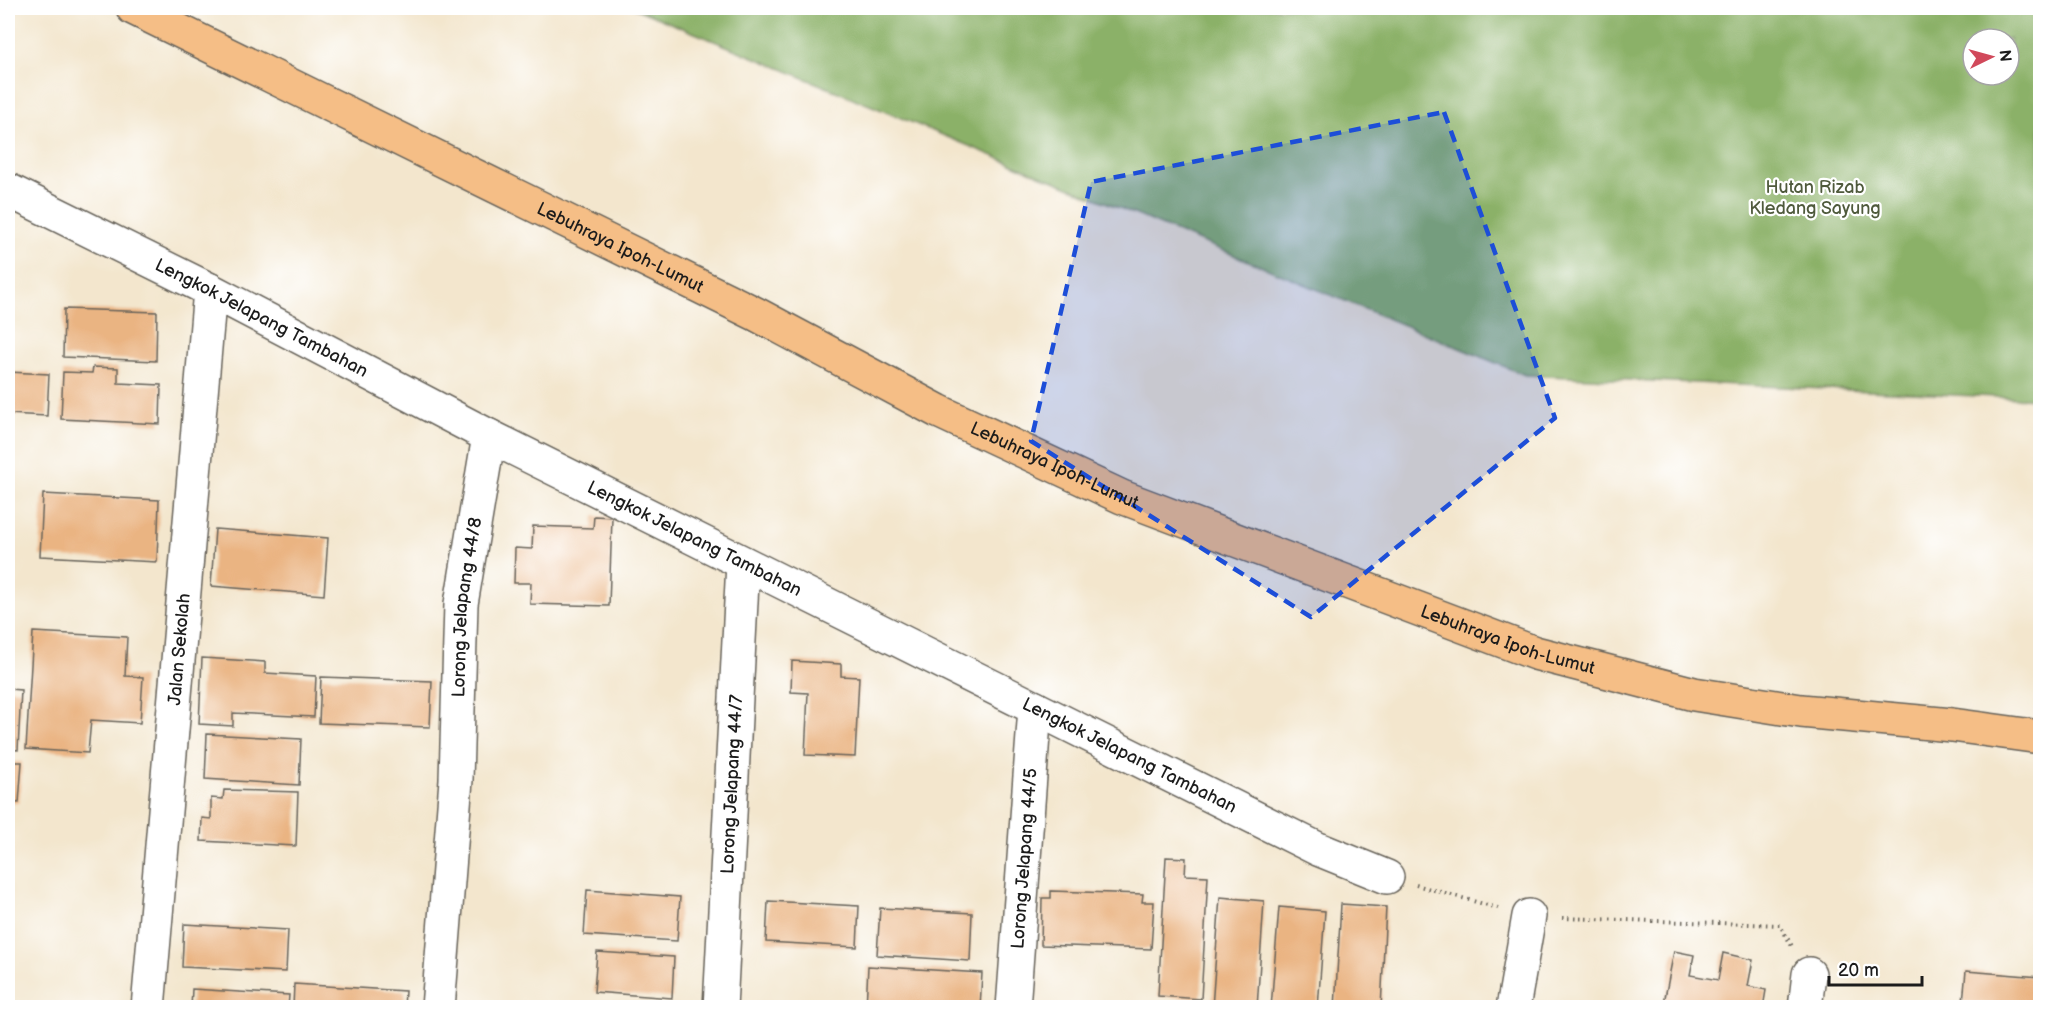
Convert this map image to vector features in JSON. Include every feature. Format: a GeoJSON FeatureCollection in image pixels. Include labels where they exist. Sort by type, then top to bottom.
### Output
{"type":"FeatureCollection","features":[{"type":"Feature","properties":{"kind":"highway","name":"Lebuhraya Ipoh-Lumut"},"geometry":{"type":"LineString","coordinates":[[132,8],[756,314],[938,411],[1122,497],[1535,654],[1694,694],[1801,711],[1952,724],[2040,737]]}},
{"type":"Feature","properties":{"kind":"street","name":"Lengkok Jelapang Tambahan"},"geometry":{"type":"LineString","coordinates":[[8,190],[210,290],[489,436],[743,563],[1318,849],[1387,877]]}},
{"type":"Feature","properties":{"kind":"street","name":"Jalan Sekolah"},"geometry":{"type":"LineString","coordinates":[[148,1008],[210,290]]}},
{"type":"Feature","properties":{"kind":"street","name":"Lorong Jelapang 44/8"},"geometry":{"type":"LineString","coordinates":[[438,1008],[456,780],[461,604],[489,436]]}},
{"type":"Feature","properties":{"kind":"street","name":"Lorong Jelapang 44/7"},"geometry":{"type":"LineString","coordinates":[[720,1008],[743,563]]}},
{"type":"Feature","properties":{"kind":"street","name":"Lorong Jelapang 44/5"},"geometry":{"type":"LineString","coordinates":[[1013,1008],[1035,708]]}},
{"type":"Feature","properties":{"kind":"street"},"geometry":{"type":"LineString","coordinates":[[1513,1008],[1529,916]]}},
{"type":"Feature","properties":{"kind":"street"},"geometry":{"type":"LineString","coordinates":[[1805,1008],[1809,974]]}},
{"type":"Feature","properties":{"kind":"path"},"geometry":{"type":"LineString","coordinates":[[1387,877],[1529,916],[1780,925],[1809,974]]}},
{"type":"Feature","properties":{"kind":"highlighted area"},"geometry":{"type":"Polygon","coordinates":[[[1444,112],[1555,418],[1311,617],[1031,441],[1091,182],[1444,112]]]}},
{"type":"Feature","properties":{"kind":"green space","name":"Hutan Rizab Kledang Sayung"},"geometry":{"type":"Polygon","coordinates":[[[634,8],[2040,8],[2040,399],[1525,375],[634,8]]]}},
{"type":"Feature","properties":{"kind":"building"},"geometry":{"type":"Polygon","coordinates":[[[64,309],[157,312],[156,361],[63,357],[64,309]]]}},
{"type":"Feature","properties":{"kind":"building"},"geometry":{"type":"Polygon","coordinates":[[[93,367],[118,368],[118,383],[161,385],[160,424],[61,419],[63,372],[92,373],[93,367]]]}},
{"type":"Feature","properties":{"kind":"building"},"geometry":{"type":"Polygon","coordinates":[[[8,372],[49,374],[47,416],[8,414],[8,372]]]}},
{"type":"Feature","properties":{"kind":"building"},"geometry":{"type":"Polygon","coordinates":[[[43,494],[159,500],[157,562],[40,556],[43,494]]]}},
{"type":"Feature","properties":{"kind":"building"},"geometry":{"type":"Polygon","coordinates":[[[594,516],[612,517],[609,606],[530,604],[531,583],[514,583],[515,548],[532,549],[533,526],[593,528],[594,516]]]}},
{"type":"Feature","properties":{"kind":"building"},"geometry":{"type":"Polygon","coordinates":[[[215,529],[328,538],[324,595],[211,586],[215,529]]]}},
{"type":"Feature","properties":{"kind":"building"},"geometry":{"type":"Polygon","coordinates":[[[33,632],[127,637],[125,676],[143,677],[140,723],[91,720],[88,753],[26,749],[33,632]]]}},
{"type":"Feature","properties":{"kind":"building"},"geometry":{"type":"Polygon","coordinates":[[[202,658],[265,662],[265,673],[316,676],[314,717],[233,713],[233,726],[199,724],[202,658]]]}},
{"type":"Feature","properties":{"kind":"building"},"geometry":{"type":"Polygon","coordinates":[[[792,661],[841,664],[841,676],[859,677],[855,757],[805,755],[808,693],[791,692],[792,661]]]}},
{"type":"Feature","properties":{"kind":"building"},"geometry":{"type":"Polygon","coordinates":[[[321,677],[432,681],[430,727],[319,723],[321,677]]]}},
{"type":"Feature","properties":{"kind":"building"},"geometry":{"type":"Polygon","coordinates":[[[8,689],[21,690],[18,750],[8,749],[8,689]]]}},
{"type":"Feature","properties":{"kind":"building"},"geometry":{"type":"Polygon","coordinates":[[[207,734],[301,739],[299,785],[205,779],[207,734]]]}},
{"type":"Feature","properties":{"kind":"building"},"geometry":{"type":"Polygon","coordinates":[[[8,762],[22,762],[19,803],[8,802],[8,762]]]}},
{"type":"Feature","properties":{"kind":"building"},"geometry":{"type":"Polygon","coordinates":[[[224,790],[298,792],[296,846],[201,841],[202,818],[211,819],[211,798],[223,799],[224,790]]]}},
{"type":"Feature","properties":{"kind":"building"},"geometry":{"type":"Polygon","coordinates":[[[1166,857],[1186,858],[1185,875],[1208,876],[1201,999],[1158,996],[1166,857]]]}},
{"type":"Feature","properties":{"kind":"building"},"geometry":{"type":"Polygon","coordinates":[[[587,890],[680,897],[677,941],[584,935],[587,890]]]}},
{"type":"Feature","properties":{"kind":"building"},"geometry":{"type":"Polygon","coordinates":[[[1051,891],[1143,894],[1142,902],[1154,902],[1151,949],[1041,945],[1042,898],[1051,898],[1051,891]]]}},
{"type":"Feature","properties":{"kind":"building"},"geometry":{"type":"Polygon","coordinates":[[[1220,897],[1264,901],[1257,1008],[1212,1008],[1220,897]]]}},
{"type":"Feature","properties":{"kind":"building"},"geometry":{"type":"Polygon","coordinates":[[[768,901],[859,906],[857,947],[766,942],[768,901]]]}},
{"type":"Feature","properties":{"kind":"building"},"geometry":{"type":"Polygon","coordinates":[[[1341,904],[1386,907],[1381,1008],[1335,1008],[1341,904]]]}},
{"type":"Feature","properties":{"kind":"building"},"geometry":{"type":"Polygon","coordinates":[[[1279,907],[1325,911],[1318,1008],[1271,1008],[1279,907]]]}},
{"type":"Feature","properties":{"kind":"building"},"geometry":{"type":"Polygon","coordinates":[[[880,908],[972,913],[970,961],[877,955],[880,908]]]}},
{"type":"Feature","properties":{"kind":"building"},"geometry":{"type":"Polygon","coordinates":[[[184,924],[288,930],[286,972],[182,967],[184,924]]]}},
{"type":"Feature","properties":{"kind":"building"},"geometry":{"type":"Polygon","coordinates":[[[1674,951],[1694,955],[1690,975],[1718,980],[1723,953],[1753,960],[1748,986],[1766,990],[1763,1008],[1663,1008],[1674,951]]]}},
{"type":"Feature","properties":{"kind":"building"},"geometry":{"type":"Polygon","coordinates":[[[597,952],[674,957],[672,998],[594,992],[597,952]]]}},
{"type":"Feature","properties":{"kind":"building"},"geometry":{"type":"Polygon","coordinates":[[[868,966],[982,973],[980,1008],[866,1008],[868,966]]]}},
{"type":"Feature","properties":{"kind":"building"},"geometry":{"type":"Polygon","coordinates":[[[1966,971],[2040,977],[2040,1008],[1963,1002],[1966,971]]]}},
{"type":"Feature","properties":{"kind":"building"},"geometry":{"type":"Polygon","coordinates":[[[294,984],[405,991],[404,1008],[293,1008],[294,984]]]}},
{"type":"Feature","properties":{"kind":"building"},"geometry":{"type":"Polygon","coordinates":[[[192,989],[289,995],[288,1008],[191,1008],[192,989]]]}}]}
